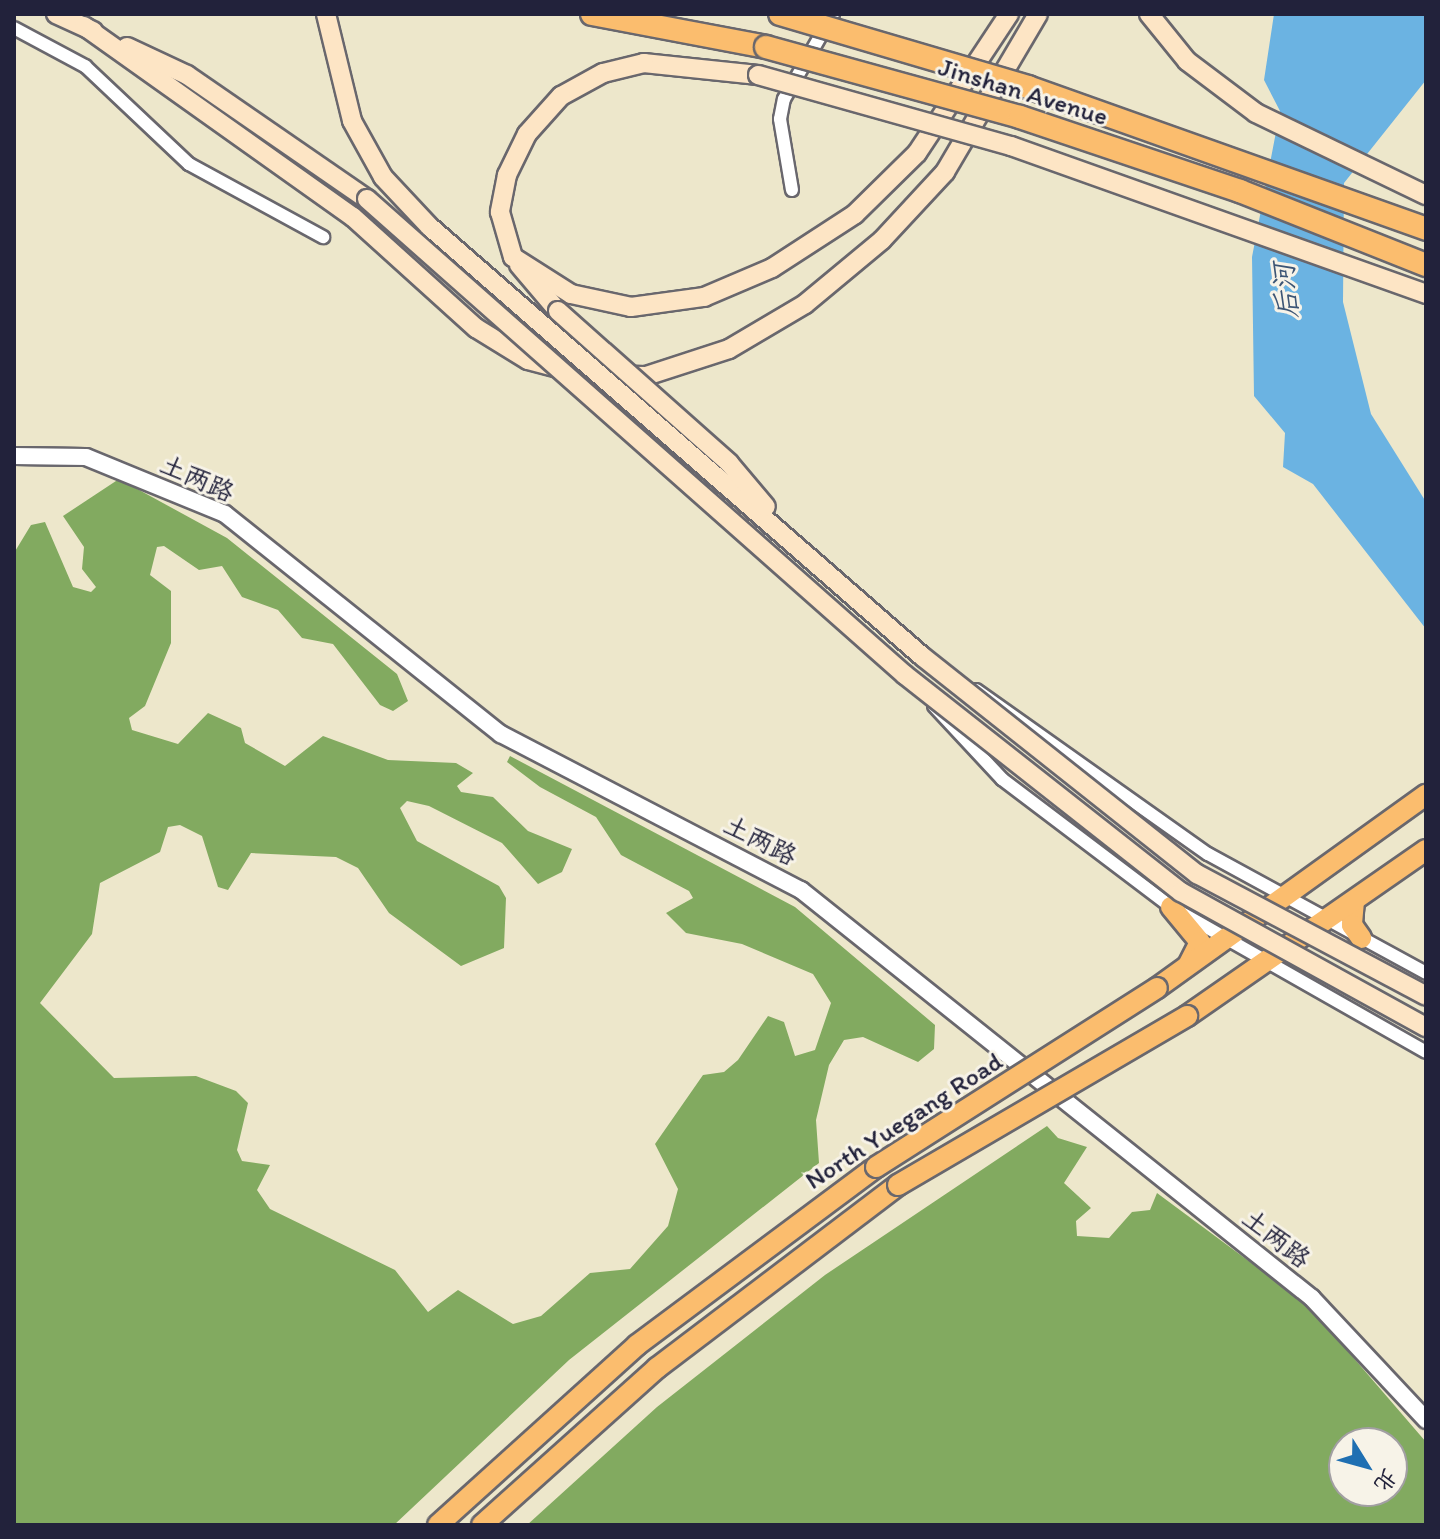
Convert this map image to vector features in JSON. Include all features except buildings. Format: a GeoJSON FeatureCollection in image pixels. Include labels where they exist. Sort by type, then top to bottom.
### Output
{"type":"FeatureCollection","features":[{"type":"Feature","properties":{"kind":"highway","name":"Jinshan Avenue"},"geometry":{"type":"LineString","coordinates":[[592,14],[766,47],[1049,127],[1426,265]]}},
{"type":"Feature","properties":{"kind":"highway","name":"Jinshan Avenue"},"geometry":{"type":"LineString","coordinates":[[780,14],[1028,87],[1426,229]]}},
{"type":"Feature","properties":{"kind":"main road"},"geometry":{"type":"LineString","coordinates":[[56,14],[187,75],[367,199],[905,675],[1181,892],[1426,1027]]}},
{"type":"Feature","properties":{"kind":"main road"},"geometry":{"type":"LineString","coordinates":[[326,14],[352,121],[383,177],[430,227],[923,657],[1197,874],[1426,996]]}},
{"type":"Feature","properties":{"kind":"main road"},"geometry":{"type":"LineString","coordinates":[[513,257],[571,294],[631,307],[704,297],[772,268],[855,214],[917,153],[1009,14]]}},
{"type":"Feature","properties":{"kind":"main road"},"geometry":{"type":"LineString","coordinates":[[84,26],[302,179],[476,328],[528,360],[585,375],[646,376],[729,349],[805,304],[882,240],[945,172],[1038,14]]}},
{"type":"Feature","properties":{"kind":"main road"},"geometry":{"type":"LineString","coordinates":[[1149,14],[1187,61],[1256,113],[1426,195]]}},
{"type":"Feature","properties":{"kind":"main road"},"geometry":{"type":"LineString","coordinates":[[804,552],[729,463],[535,289],[513,257],[500,212],[507,175],[527,134],[561,96],[603,73],[644,63],[758,75],[1011,146],[1426,294]]}},
{"type":"Feature","properties":{"kind":"main road","name":"North Yuegang Road"},"geometry":{"type":"LineString","coordinates":[[438,1525],[637,1345],[876,1167],[1157,988],[1426,795]]}},
{"type":"Feature","properties":{"kind":"main road","name":"North Yuegang Road"},"geometry":{"type":"LineString","coordinates":[[482,1525],[657,1368],[898,1185],[1187,1016],[1426,850]]}},
{"type":"Feature","properties":{"kind":"main road"},"geometry":{"type":"LineString","coordinates":[[1354,901],[1352,925],[1361,938]]}},
{"type":"Feature","properties":{"kind":"main road"},"geometry":{"type":"LineString","coordinates":[[1171,907],[1200,942],[1186,968]]}},
{"type":"Feature","properties":{"kind":"street"},"geometry":{"type":"LineString","coordinates":[[792,190],[780,119],[784,99],[833,14]]}},
{"type":"Feature","properties":{"kind":"street"},"geometry":{"type":"LineString","coordinates":[[14,28],[85,66],[189,164],[323,237]]}},
{"type":"Feature","properties":{"kind":"street","name":"土两路"},"geometry":{"type":"LineString","coordinates":[[14,456],[86,457],[225,514],[501,734],[801,890],[1312,1298],[1411,1399],[1426,1420]]}},
{"type":"Feature","properties":{"kind":"street"},"geometry":{"type":"LineString","coordinates":[[923,657],[1042,730],[1208,854],[1420,970]]}},
{"type":"Feature","properties":{"kind":"street"},"geometry":{"type":"LineString","coordinates":[[905,675],[1002,779],[1171,907],[1426,1052]]}},
{"type":"Feature","properties":{"kind":"green space"},"geometry":{"type":"Polygon","coordinates":[[[119,479],[227,538],[397,674],[408,701],[393,711],[380,705],[333,644],[302,638],[278,610],[242,597],[222,566],[199,570],[164,546],[157,547],[150,575],[171,591],[171,643],[145,706],[129,718],[132,730],[178,744],[208,713],[241,728],[245,743],[285,766],[323,736],[388,760],[456,763],[473,773],[457,786],[461,792],[493,797],[528,831],[572,849],[562,872],[538,884],[502,843],[429,806],[407,801],[400,808],[417,841],[499,886],[506,898],[504,948],[461,966],[389,913],[358,868],[336,857],[251,853],[228,890],[218,887],[202,836],[180,825],[168,827],[160,852],[100,883],[92,934],[40,1003],[114,1078],[196,1076],[236,1091],[248,1103],[237,1150],[242,1161],[270,1165],[257,1190],[270,1209],[395,1270],[428,1312],[458,1290],[513,1324],[541,1316],[590,1273],[630,1269],[668,1226],[678,1189],[655,1144],[703,1075],[724,1072],[738,1060],[768,1016],[784,1022],[795,1056],[815,1050],[831,1003],[813,974],[742,944],[686,933],[666,913],[693,898],[689,891],[621,855],[596,817],[540,787],[507,762],[510,756],[795,907],[935,1025],[934,1049],[918,1062],[863,1037],[844,1040],[829,1065],[816,1120],[819,1163],[569,1360],[394,1525],[14,1525],[14,553],[31,525],[45,522],[73,587],[91,592],[96,587],[82,569],[84,547],[63,516],[119,479]]]}},
{"type":"Feature","properties":{"kind":"green space"},"geometry":{"type":"Polygon","coordinates":[[[1047,1126],[1058,1138],[1087,1147],[1064,1183],[1091,1208],[1076,1221],[1077,1236],[1109,1238],[1132,1212],[1150,1210],[1157,1193],[1308,1305],[1426,1442],[1424,1525],[527,1525],[657,1407],[825,1275],[1047,1126]]]}},
{"type":"Feature","properties":{"kind":"water","name":"后河"},"geometry":{"type":"Polygon","coordinates":[[[1274,14],[1426,14],[1426,80],[1344,183],[1343,302],[1371,414],[1426,502],[1426,629],[1313,484],[1283,467],[1285,433],[1254,396],[1252,257],[1280,111],[1264,80],[1274,14]]]}}]}
